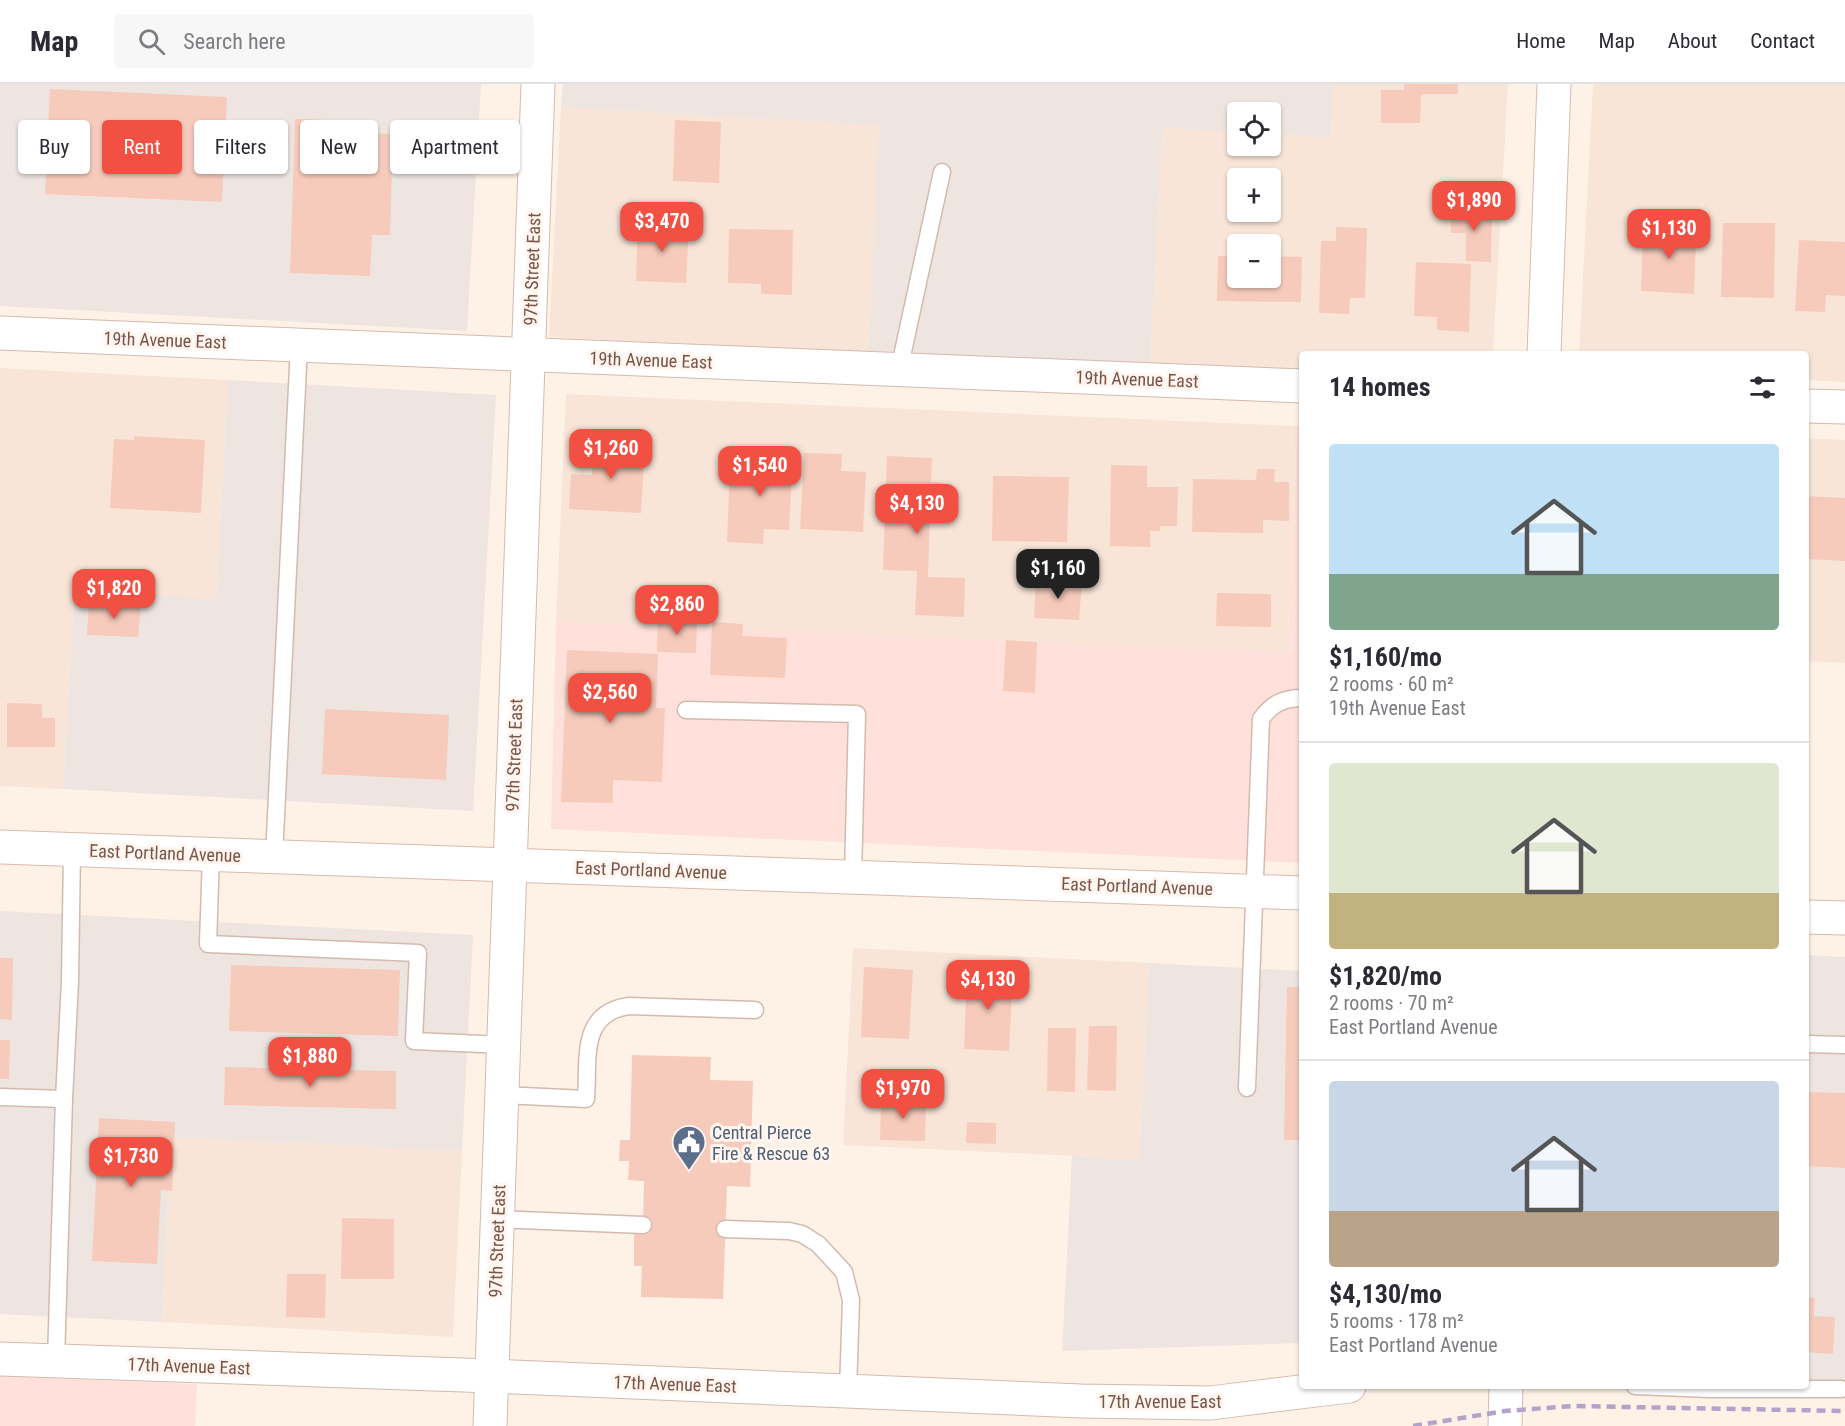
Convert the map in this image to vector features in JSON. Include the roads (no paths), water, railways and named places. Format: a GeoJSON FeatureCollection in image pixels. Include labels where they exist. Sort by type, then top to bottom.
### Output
{"type":"FeatureCollection","features":[{"type":"Feature","properties":{"kind":"street","name":"97th Street East"},"geometry":{"type":"LineString","coordinates":[[490,1426],[538,84]]}},
{"type":"Feature","properties":{"kind":"street"},"geometry":{"type":"LineString","coordinates":[[1544,351],[1554,84]]}},
{"type":"Feature","properties":{"kind":"street","name":"19th Avenue East"},"geometry":{"type":"LineString","coordinates":[[0,333],[1299,386]]}},
{"type":"Feature","properties":{"kind":"street"},"geometry":{"type":"LineString","coordinates":[[1809,406],[1845,407]]}},
{"type":"Feature","properties":{"kind":"street","name":"East Portland Avenue"},"geometry":{"type":"LineString","coordinates":[[0,847],[1299,892]]}},
{"type":"Feature","properties":{"kind":"street"},"geometry":{"type":"LineString","coordinates":[[1809,917],[1845,918]]}},
{"type":"Feature","properties":{"kind":"street","name":"17th Avenue East"},"geometry":{"type":"LineString","coordinates":[[0,1359],[492,1376],[1081,1401],[1210,1403],[1324,1389]]}},
{"type":"Feature","properties":{"kind":"street"},"geometry":{"type":"LineString","coordinates":[[1505,1426],[1506,1389]]}},
{"type":"Feature","properties":{"kind":"lane"},"geometry":{"type":"LineString","coordinates":[[899,370],[942,172]]}},
{"type":"Feature","properties":{"kind":"lane"},"geometry":{"type":"LineString","coordinates":[[274,857],[299,346]]}},
{"type":"Feature","properties":{"kind":"lane"},"geometry":{"type":"LineString","coordinates":[[1247,1088],[1261,719],[1276,703],[1290,698],[1299,698]]}},
{"type":"Feature","properties":{"kind":"lane"},"geometry":{"type":"LineString","coordinates":[[686,710],[857,714],[853,877]]}},
{"type":"Feature","properties":{"kind":"lane"},"geometry":{"type":"LineString","coordinates":[[56,1361],[70,981],[72,850]]}},
{"type":"Feature","properties":{"kind":"lane"},"geometry":{"type":"LineString","coordinates":[[211,855],[208,944],[418,953],[414,1041],[504,1045]]}},
{"type":"Feature","properties":{"kind":"lane"},"geometry":{"type":"LineString","coordinates":[[502,1095],[586,1099],[592,1029],[602,1016],[617,1008],[629,1006],[755,1010]]}},
{"type":"Feature","properties":{"kind":"lane"},"geometry":{"type":"LineString","coordinates":[[1809,1044],[1845,1045]]}},
{"type":"Feature","properties":{"kind":"lane"},"geometry":{"type":"LineString","coordinates":[[0,1097],[64,1100]]}},
{"type":"Feature","properties":{"kind":"lane"},"geometry":{"type":"LineString","coordinates":[[498,1220],[643,1225]]}},
{"type":"Feature","properties":{"kind":"lane"},"geometry":{"type":"LineString","coordinates":[[725,1228],[789,1231],[802,1234],[818,1244],[844,1272],[851,1300],[848,1391]]}},
{"type":"Feature","properties":{"kind":"lane"},"geometry":{"type":"LineString","coordinates":[[1809,1389],[1841,1389]]}},
{"type":"Feature","properties":{"kind":"railway"},"geometry":{"type":"LineString","coordinates":[[1413,1426],[1505,1411],[1573,1406],[1845,1411]]}},
{"type":"Feature","properties":{"kind":"place","name":"Central Pierce Fire & Rescue 63"},"geometry":{"type":"Point","coordinates":[689,1171]}}]}
